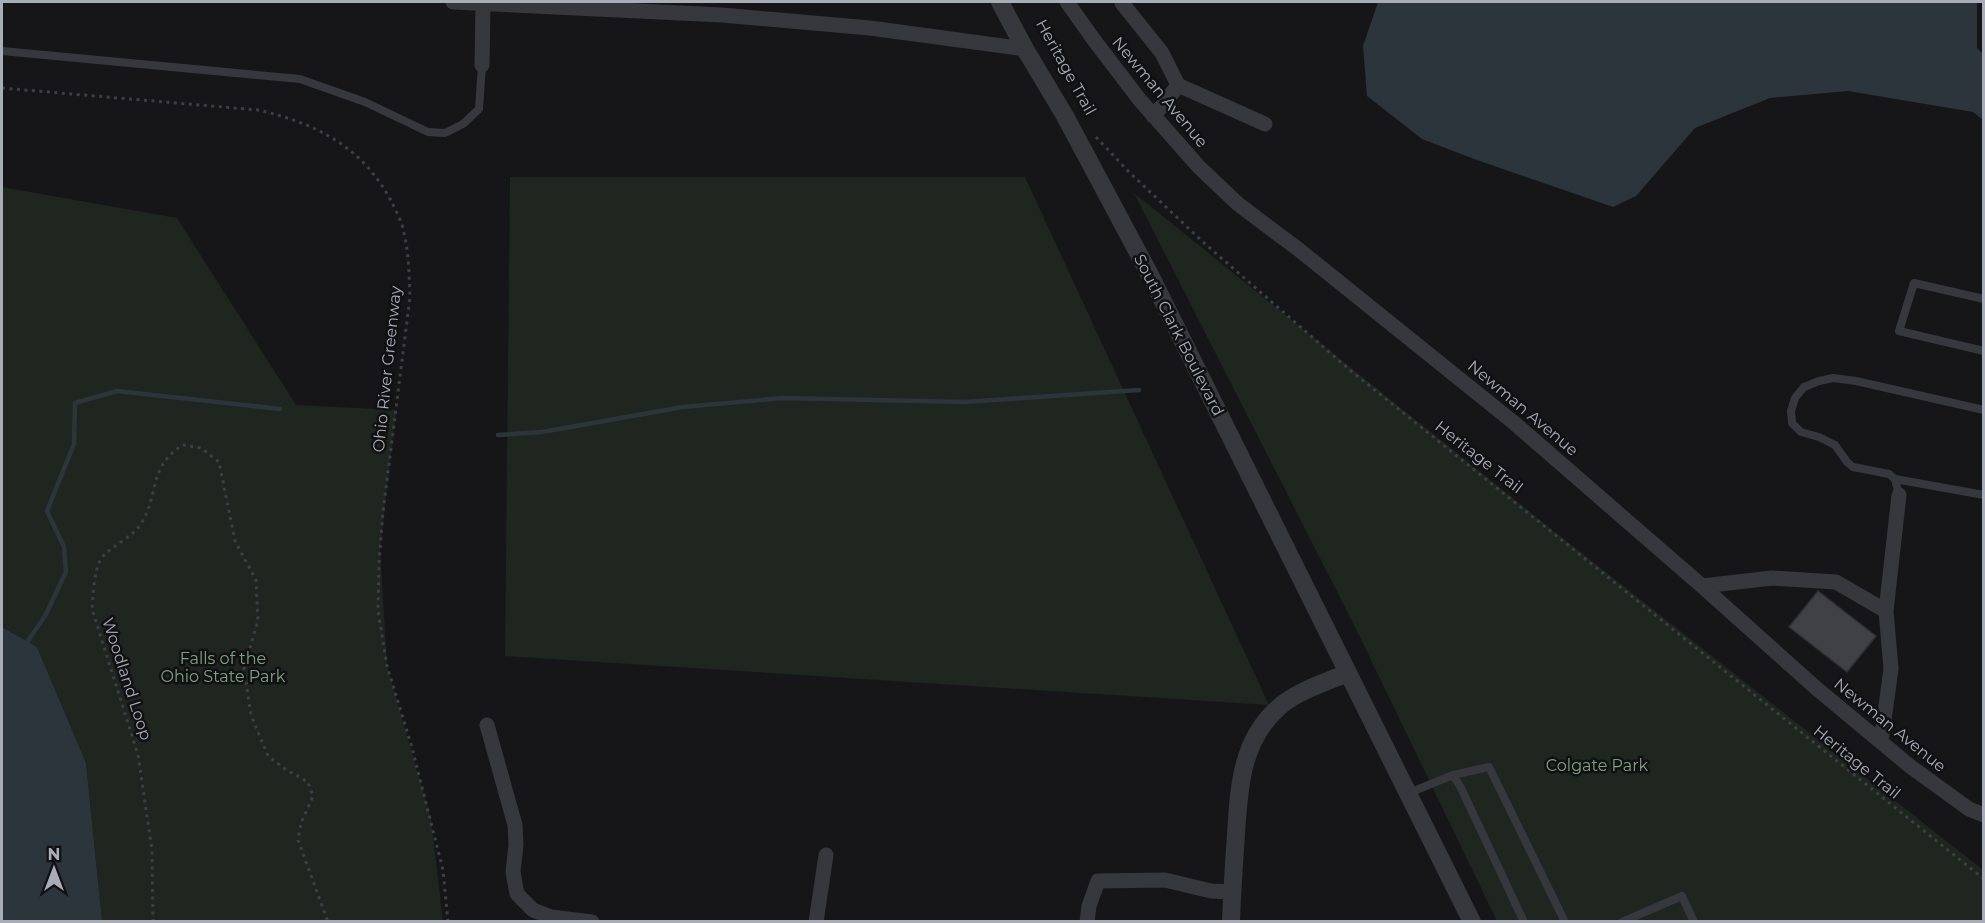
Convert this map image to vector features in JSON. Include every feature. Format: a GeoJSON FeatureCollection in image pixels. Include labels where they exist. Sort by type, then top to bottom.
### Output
{"type":"FeatureCollection","features":[{"type":"Feature","properties":{"kind":"street"},"geometry":{"type":"LineString","coordinates":[[453,2],[722,15],[870,28],[1025,49]]}},
{"type":"Feature","properties":{"kind":"street","name":"South Clark Boulevard"},"geometry":{"type":"LineString","coordinates":[[1000,2],[1065,116],[1150,275],[1472,921]]}},
{"type":"Feature","properties":{"kind":"street","name":"Newman Avenue"},"geometry":{"type":"LineString","coordinates":[[1067,2],[1153,116],[1199,167],[1238,204],[1307,256],[1513,422],[1816,688],[1881,742],[1945,792],[1970,809],[1983,814]]}},
{"type":"Feature","properties":{"kind":"street"},"geometry":{"type":"LineString","coordinates":[[482,65],[483,3]]}},
{"type":"Feature","properties":{"kind":"street"},"geometry":{"type":"LineString","coordinates":[[1122,3],[1161,53],[1178,85],[1266,124]]}},
{"type":"Feature","properties":{"kind":"street"},"geometry":{"type":"LineString","coordinates":[[1153,116],[1178,85]]}},
{"type":"Feature","properties":{"kind":"street"},"geometry":{"type":"LineString","coordinates":[[1881,742],[1891,669],[1886,611],[1899,495]]}},
{"type":"Feature","properties":{"kind":"street"},"geometry":{"type":"LineString","coordinates":[[1702,586],[1772,578],[1836,582],[1886,611]]}},
{"type":"Feature","properties":{"kind":"street"},"geometry":{"type":"LineString","coordinates":[[1231,921],[1240,783],[1247,754],[1258,729],[1279,706],[1311,688],[1348,673]]}},
{"type":"Feature","properties":{"kind":"street"},"geometry":{"type":"LineString","coordinates":[[487,725],[515,825],[516,845],[513,872],[517,894],[533,910],[551,917],[592,921]]}},
{"type":"Feature","properties":{"kind":"street"},"geometry":{"type":"LineString","coordinates":[[816,921],[826,855]]}},
{"type":"Feature","properties":{"kind":"street"},"geometry":{"type":"LineString","coordinates":[[1088,921],[1089,906],[1098,881],[1165,880],[1211,891],[1232,892]]}},
{"type":"Feature","properties":{"kind":"lane"},"geometry":{"type":"LineString","coordinates":[[2,51],[300,79],[365,102],[428,132],[446,133],[463,124],[478,109],[482,65]]}},
{"type":"Feature","properties":{"kind":"lane"},"geometry":{"type":"LineString","coordinates":[[1983,299],[1914,283],[1899,331],[1983,351]]}},
{"type":"Feature","properties":{"kind":"lane"},"geometry":{"type":"LineString","coordinates":[[1983,410],[1856,381],[1833,378],[1804,387],[1795,398],[1791,411],[1792,423],[1801,432],[1835,445],[1853,467],[1889,474],[1895,479],[1983,495]]}},
{"type":"Feature","properties":{"kind":"lane"},"geometry":{"type":"LineString","coordinates":[[1895,479],[1899,495]]}},
{"type":"Feature","properties":{"kind":"lane"},"geometry":{"type":"LineString","coordinates":[[1408,793],[1453,775],[1489,767],[1565,921]]}},
{"type":"Feature","properties":{"kind":"lane"},"geometry":{"type":"LineString","coordinates":[[1453,775],[1524,921]]}},
{"type":"Feature","properties":{"kind":"lane"},"geometry":{"type":"LineString","coordinates":[[1622,921],[1682,896],[1694,921]]}},
{"type":"Feature","properties":{"kind":"path","name":"Ohio River Greenway"},"geometry":{"type":"LineString","coordinates":[[2,88],[258,110],[290,117],[318,129],[346,147],[381,183],[395,208],[404,230],[409,263],[410,297],[383,512],[378,611],[387,666],[411,744],[443,870],[448,921]]}},
{"type":"Feature","properties":{"kind":"path","name":"Heritage Trail"},"geometry":{"type":"LineString","coordinates":[[1088,131],[1203,242],[1361,378],[1983,879]]}},
{"type":"Feature","properties":{"kind":"path","name":"Woodland Loop"},"geometry":{"type":"LineString","coordinates":[[153,921],[152,850],[138,755],[92,609],[100,560],[139,528],[146,516],[160,468],[168,454],[183,445],[201,448],[219,462],[235,541],[256,580],[258,620],[244,669],[251,716],[268,756],[308,782],[313,796],[301,823],[298,840],[328,921]]}},
{"type":"Feature","properties":{"kind":"green space"},"geometry":{"type":"Polygon","coordinates":[[[510,177],[1025,177],[1269,705],[505,656],[510,177]]]}},
{"type":"Feature","properties":{"kind":"green space","name":"Falls of the Ohio State Park"},"geometry":{"type":"Polygon","coordinates":[[[2,187],[177,218],[296,405],[396,410],[380,549],[387,666],[431,819],[443,921],[102,921],[86,763],[37,647],[2,627],[2,187]]]}},
{"type":"Feature","properties":{"kind":"green space","name":"Colgate Park"},"geometry":{"type":"Polygon","coordinates":[[[1134,193],[1550,528],[1983,870],[1983,921],[1497,921],[1356,629],[1134,193]]]}},
{"type":"Feature","properties":{"kind":"shaded area"},"geometry":{"type":"Polygon","coordinates":[[[1378,2],[1977,2],[1977,48],[1983,54],[1983,120],[1973,112],[1848,91],[1770,98],[1695,128],[1636,196],[1613,207],[1422,139],[1367,96],[1363,46],[1378,2]]]}},
{"type":"Feature","properties":{"kind":"shaded area"},"geometry":{"type":"Polygon","coordinates":[[[2,627],[37,647],[86,763],[102,921],[2,921],[2,627]]]}},
{"type":"Feature","properties":{"kind":"building"},"geometry":{"type":"Polygon","coordinates":[[[1818,591],[1876,636],[1847,672],[1789,627],[1818,591]]]}},
{"type":"Feature","properties":{"kind":"waterway"},"geometry":{"type":"LineString","coordinates":[[498,435],[542,432],[683,407],[782,398],[965,402],[1139,390]]}},
{"type":"Feature","properties":{"kind":"waterway"},"geometry":{"type":"LineString","coordinates":[[25,645],[45,616],[66,572],[64,547],[47,511],[74,444],[75,403],[117,391],[280,409]]}}]}
